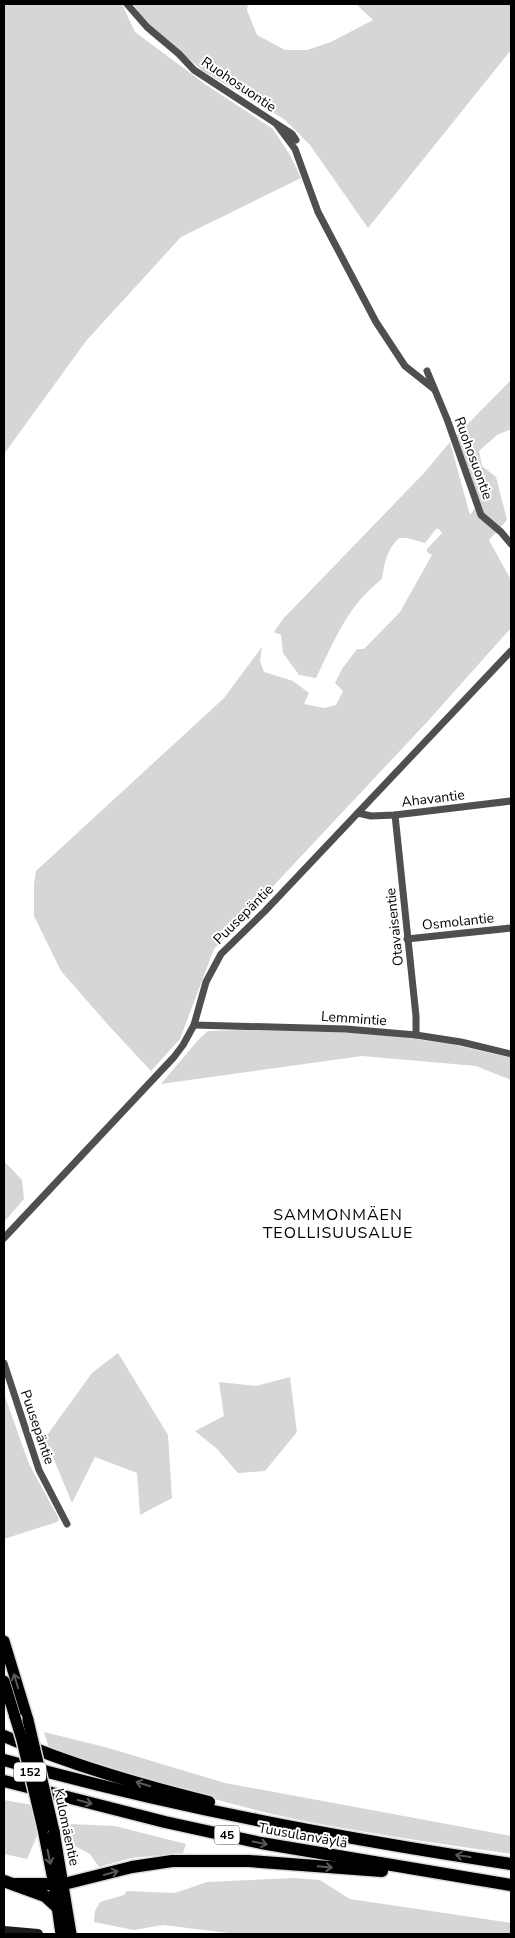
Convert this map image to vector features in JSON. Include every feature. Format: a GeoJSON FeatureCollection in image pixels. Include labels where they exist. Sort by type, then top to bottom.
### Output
{"type":"FeatureCollection","features":[{"type":"Feature","properties":{"kind":"highway"},"geometry":{"type":"LineString","coordinates":[[4,1736],[63,1759],[162,1790],[218,1805],[273,1824]]}},
{"type":"Feature","properties":{"kind":"highway","name":"Tuusulanväylä"},"geometry":{"type":"LineString","coordinates":[[4,1760],[166,1801],[273,1824],[511,1864]]}},
{"type":"Feature","properties":{"kind":"highway","name":"Tuusulanväylä"},"geometry":{"type":"LineString","coordinates":[[4,1781],[105,1807],[261,1843],[511,1885]]}},
{"type":"Feature","properties":{"kind":"highway"},"geometry":{"type":"LineString","coordinates":[[10,1883],[59,1885],[132,1867],[172,1862],[219,1860],[454,1876]]}},
{"type":"Feature","properties":{"kind":"highway"},"geometry":{"type":"LineString","coordinates":[[10,1883],[45,1896],[57,1907]]}},
{"type":"Feature","properties":{"kind":"main road","name":"Kulomäentie"},"geometry":{"type":"LineString","coordinates":[[4,1641],[28,1720],[48,1830],[70,1934]]}},
{"type":"Feature","properties":{"kind":"main road","name":"Kulomäentie"},"geometry":{"type":"LineString","coordinates":[[4,1681],[48,1830]]}},
{"type":"Feature","properties":{"kind":"main road","name":"Kulomäentie"},"geometry":{"type":"LineString","coordinates":[[59,1885],[57,1907],[61,1934]]}},
{"type":"Feature","properties":{"kind":"main road"},"geometry":{"type":"LineString","coordinates":[[4,1931],[38,1934]]}},
{"type":"Feature","properties":{"kind":"street","name":"Ruohosuontie"},"geometry":{"type":"LineString","coordinates":[[127,4],[147,27],[179,54],[194,70],[292,134],[296,140]]}},
{"type":"Feature","properties":{"kind":"street"},"geometry":{"type":"LineString","coordinates":[[277,124],[295,149],[318,212],[376,322],[405,366],[434,389]]}},
{"type":"Feature","properties":{"kind":"street","name":"Ruohosuontie"},"geometry":{"type":"LineString","coordinates":[[427,371],[447,419],[481,515],[501,532],[511,544]]}},
{"type":"Feature","properties":{"kind":"street","name":"Puusepäntie"},"geometry":{"type":"LineString","coordinates":[[4,1238],[174,1057],[194,1025],[206,982],[221,954],[358,814],[511,650]]}},
{"type":"Feature","properties":{"kind":"street","name":"Ahavantie"},"geometry":{"type":"LineString","coordinates":[[358,814],[395,816],[442,808],[511,801]]}},
{"type":"Feature","properties":{"kind":"street","name":"Otavaisentie"},"geometry":{"type":"LineString","coordinates":[[395,816],[416,1016],[416,1035]]}},
{"type":"Feature","properties":{"kind":"street","name":"Osmolantie"},"geometry":{"type":"LineString","coordinates":[[408,939],[511,928]]}},
{"type":"Feature","properties":{"kind":"street","name":"Lemmintie"},"geometry":{"type":"LineString","coordinates":[[194,1025],[346,1029],[416,1035],[460,1042],[511,1054]]}},
{"type":"Feature","properties":{"kind":"street","name":"Puusepäntie"},"geometry":{"type":"LineString","coordinates":[[4,1363],[39,1470],[67,1524]]}},
{"type":"Feature","properties":{"kind":"shaded area"},"geometry":{"type":"Polygon","coordinates":[[[4,4],[122,4],[135,32],[205,84],[273,129],[290,155],[301,178],[181,237],[86,341],[4,454],[4,4]]]}},
{"type":"Feature","properties":{"kind":"shaded area"},"geometry":{"type":"Polygon","coordinates":[[[133,4],[248,4],[247,10],[257,35],[285,50],[307,50],[331,42],[373,20],[356,4],[511,4],[511,50],[368,228],[310,145],[284,119],[203,71],[146,22],[133,4]]]}},
{"type":"Feature","properties":{"kind":"shaded area"},"geometry":{"type":"Polygon","coordinates":[[[511,380],[511,429],[497,435],[479,451],[482,466],[496,477],[507,520],[489,540],[511,580],[511,628],[428,721],[214,949],[180,1039],[151,1071],[61,971],[34,916],[36,871],[224,698],[262,647],[260,661],[264,672],[293,681],[309,693],[304,704],[324,708],[336,705],[343,691],[335,683],[342,669],[357,649],[364,649],[400,612],[432,555],[427,552],[427,549],[442,533],[439,529],[436,529],[425,543],[407,538],[399,538],[387,557],[382,579],[370,589],[343,624],[316,678],[299,675],[283,653],[281,635],[274,632],[283,619],[424,473],[450,442],[470,515],[479,502],[456,436],[511,380]]]}},
{"type":"Feature","properties":{"kind":"shaded area"},"geometry":{"type":"Polygon","coordinates":[[[208,1031],[373,1033],[451,1044],[511,1058],[511,1080],[476,1066],[362,1056],[161,1084],[198,1040],[208,1031]]]}},
{"type":"Feature","properties":{"kind":"shaded area"},"geometry":{"type":"Polygon","coordinates":[[[4,1161],[22,1180],[24,1199],[4,1222],[4,1161]]]}},
{"type":"Feature","properties":{"kind":"shaded area"},"geometry":{"type":"Polygon","coordinates":[[[118,1353],[168,1435],[172,1498],[140,1515],[137,1473],[95,1457],[72,1503],[45,1438],[92,1373],[118,1353]]]}},
{"type":"Feature","properties":{"kind":"shaded area"},"geometry":{"type":"Polygon","coordinates":[[[290,1377],[297,1432],[265,1471],[238,1473],[216,1448],[195,1431],[224,1416],[219,1382],[256,1386],[290,1377]]]}},
{"type":"Feature","properties":{"kind":"shaded area"},"geometry":{"type":"Polygon","coordinates":[[[4,1394],[29,1464],[59,1519],[57,1522],[4,1539],[4,1394]]]}},
{"type":"Feature","properties":{"kind":"shaded area"},"geometry":{"type":"Polygon","coordinates":[[[44,1732],[105,1747],[225,1783],[511,1836],[511,1854],[400,1838],[259,1811],[169,1786],[49,1748],[44,1732]]]}},
{"type":"Feature","properties":{"kind":"shaded area"},"geometry":{"type":"Polygon","coordinates":[[[4,1800],[32,1805],[37,1836],[27,1859],[4,1854],[4,1800]]]}},
{"type":"Feature","properties":{"kind":"shaded area"},"geometry":{"type":"Polygon","coordinates":[[[70,1824],[115,1826],[186,1844],[183,1853],[131,1858],[99,1867],[90,1854],[73,1845],[70,1824]]]}},
{"type":"Feature","properties":{"kind":"shaded area"},"geometry":{"type":"Polygon","coordinates":[[[294,1878],[320,1880],[350,1899],[511,1923],[511,1934],[237,1934],[163,1925],[134,1930],[94,1922],[95,1911],[100,1902],[124,1895],[127,1891],[175,1893],[207,1882],[294,1878]]]}},
{"type":"Feature","properties":{"kind":"district","name":"SAMMONMÄEN TEOLLISUUSALUE"},"geometry":{"type":"Point","coordinates":[338,1223]}}]}
